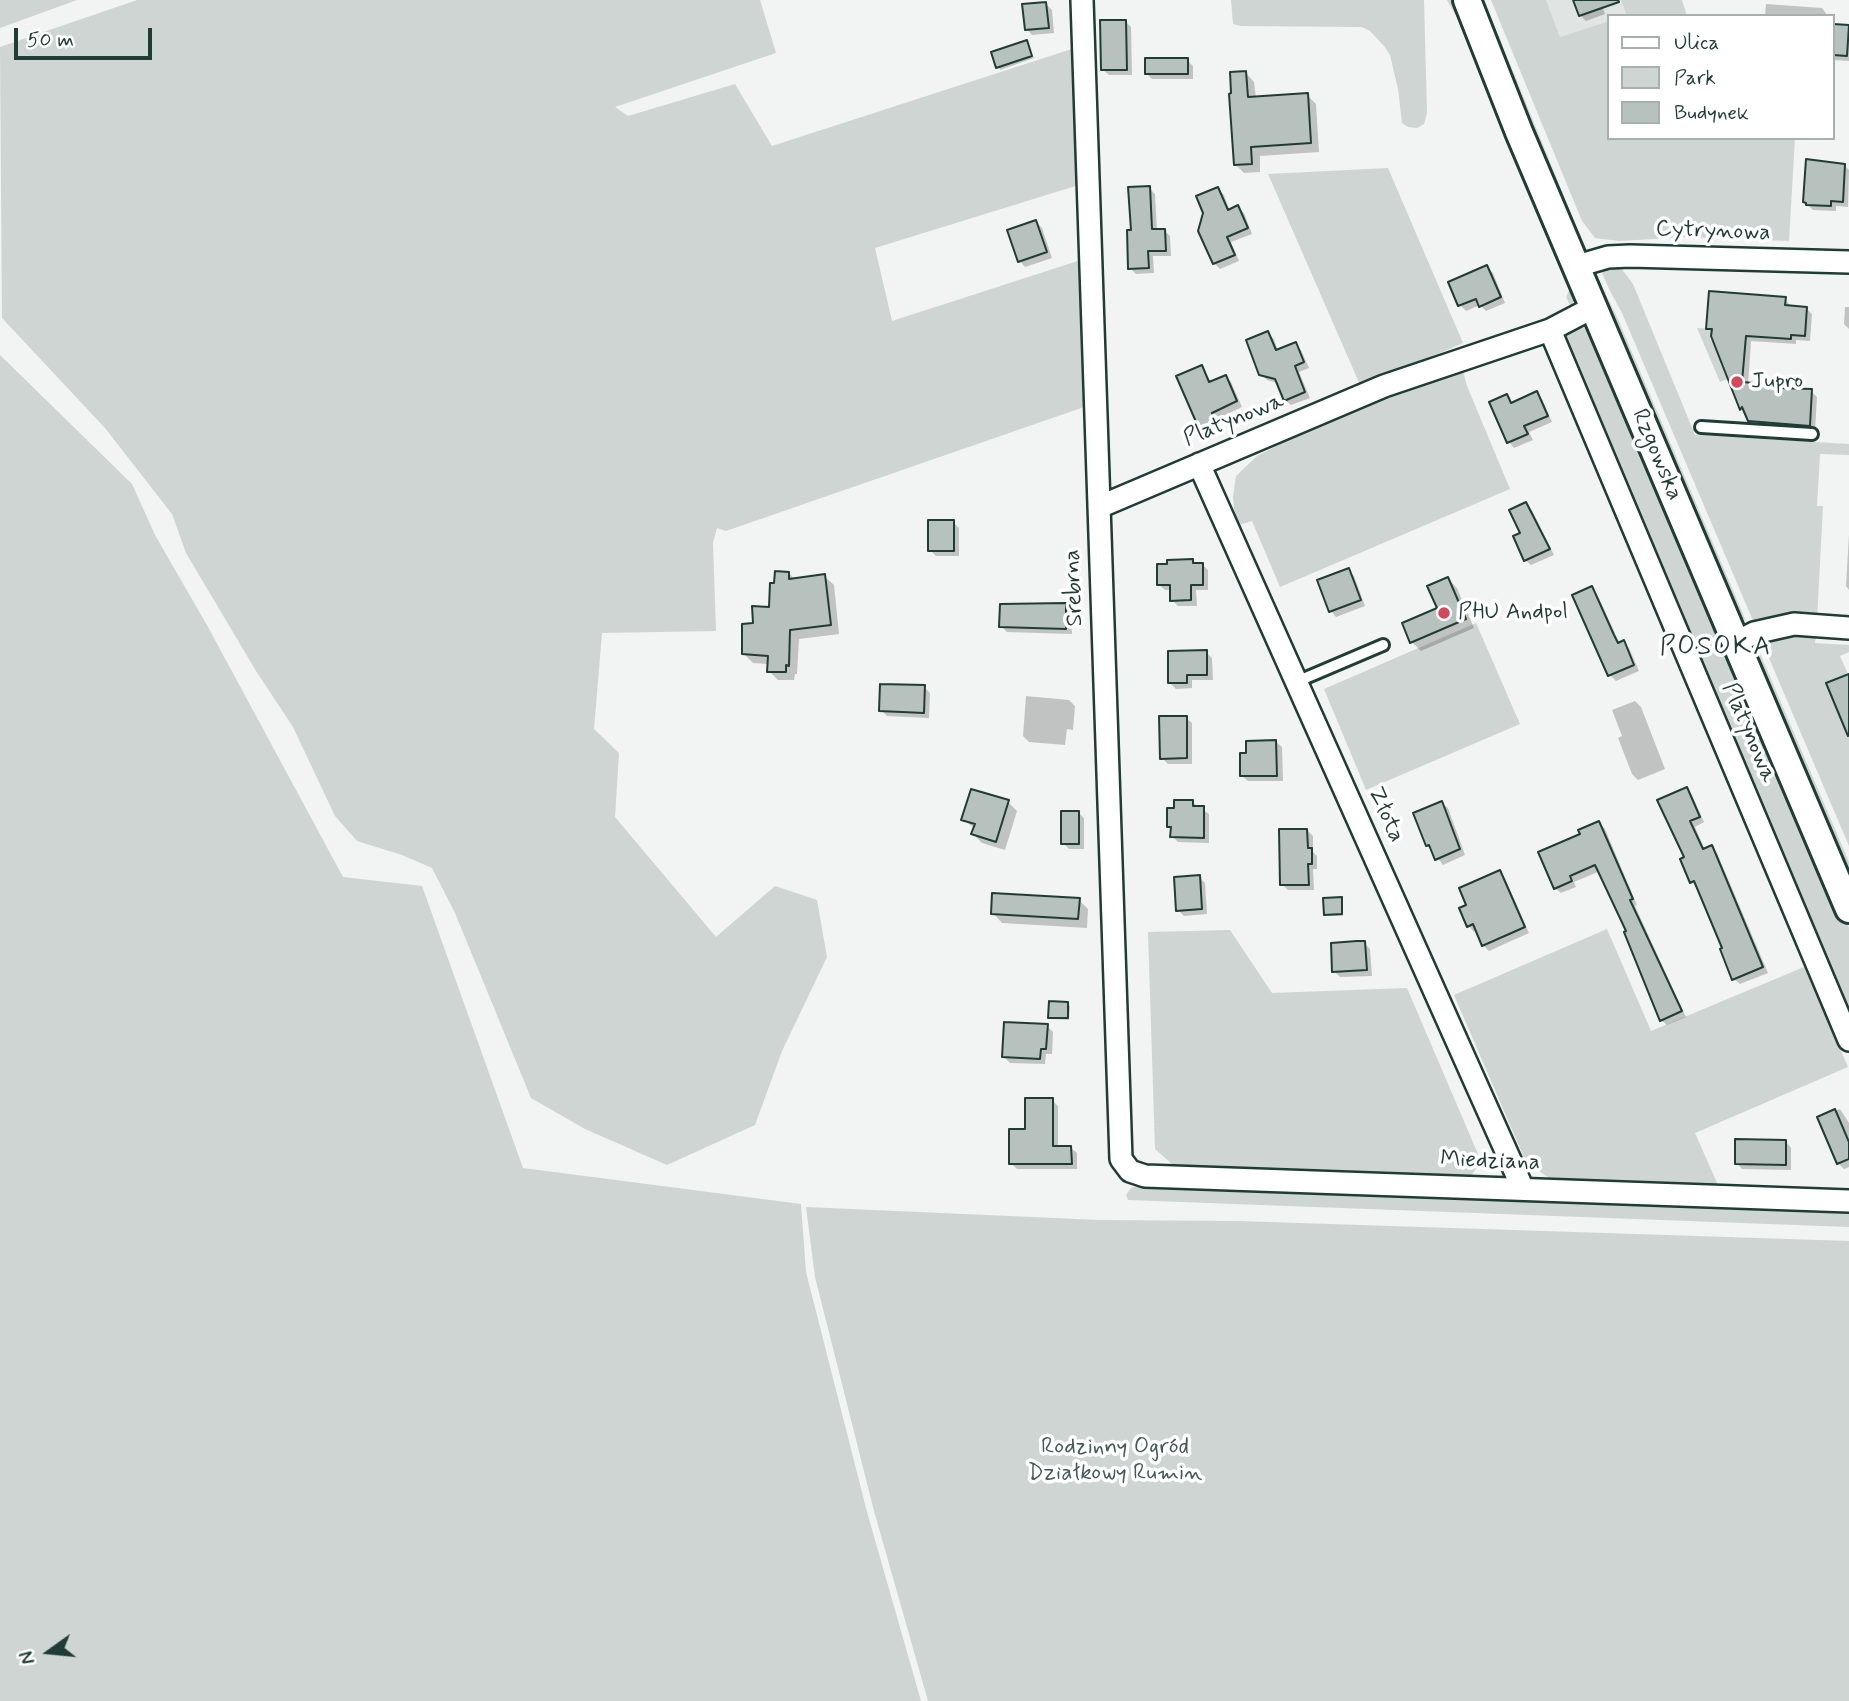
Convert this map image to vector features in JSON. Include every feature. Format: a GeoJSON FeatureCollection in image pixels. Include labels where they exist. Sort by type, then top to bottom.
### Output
{"type":"FeatureCollection","features":[{"type":"Feature","properties":{"kind":"street","name":"Srebrna"},"geometry":{"type":"LineString","coordinates":[[1082,0],[1121,1159],[1130,1171]]}},
{"type":"Feature","properties":{"kind":"street","name":"Rzgowska"},"geometry":{"type":"LineString","coordinates":[[1467,0],[1519,132],[1849,909]]}},
{"type":"Feature","properties":{"kind":"street","name":"Cytrynowa"},"geometry":{"type":"LineString","coordinates":[[1577,266],[1608,257],[1630,256],[1849,262]]}},
{"type":"Feature","properties":{"kind":"street","name":"Platynowa"},"geometry":{"type":"LineString","coordinates":[[1099,507],[1384,386],[1550,330],[1594,307]]}},
{"type":"Feature","properties":{"kind":"street","name":"Platynowa"},"geometry":{"type":"LineString","coordinates":[[1550,330],[1849,1040]]}},
{"type":"Feature","properties":{"kind":"street","name":"Złota"},"geometry":{"type":"LineString","coordinates":[[1199,464],[1523,1189]]}},
{"type":"Feature","properties":{"kind":"street"},"geometry":{"type":"LineString","coordinates":[[1735,643],[1754,633],[1794,624],[1849,628]]}},
{"type":"Feature","properties":{"kind":"street","name":"Miedziana"},"geometry":{"type":"LineString","coordinates":[[1130,1171],[1145,1176],[1849,1201]]}},
{"type":"Feature","properties":{"kind":"lane"},"geometry":{"type":"LineString","coordinates":[[1702,427],[1812,434]]}},
{"type":"Feature","properties":{"kind":"lane"},"geometry":{"type":"LineString","coordinates":[[1296,682],[1383,645]]}},
{"type":"Feature","properties":{"kind":"shaded area"},"geometry":{"type":"Polygon","coordinates":[[[1546,0],[1621,0],[1626,14],[1608,14],[1608,21],[1560,37],[1546,0]]]}},
{"type":"Feature","properties":{"kind":"green space"},"geometry":{"type":"Polygon","coordinates":[[[0,0],[77,0],[0,28],[0,0]]]}},
{"type":"Feature","properties":{"kind":"green space"},"geometry":{"type":"Polygon","coordinates":[[[137,0],[760,0],[776,53],[615,107],[628,116],[735,84],[772,146],[1078,47],[1082,184],[875,248],[892,321],[1084,259],[1090,405],[726,531],[717,528],[713,543],[716,631],[602,633],[594,729],[619,753],[615,817],[716,937],[775,886],[817,900],[827,957],[782,1051],[755,1125],[667,1165],[585,1129],[531,1098],[455,913],[432,868],[357,841],[335,816],[293,727],[256,671],[186,553],[172,514],[105,428],[2,318],[0,47],[137,0]]]}},
{"type":"Feature","properties":{"kind":"green space"},"geometry":{"type":"Polygon","coordinates":[[[1231,0],[1424,0],[1427,113],[1424,124],[1417,128],[1402,123],[1390,55],[1370,31],[1362,27],[1241,26],[1233,24],[1231,0]]]}},
{"type":"Feature","properties":{"kind":"green space"},"geometry":{"type":"Polygon","coordinates":[[[1447,0],[1458,0],[1577,292],[1571,307],[1566,297],[1570,289],[1459,21],[1447,0]]]}},
{"type":"Feature","properties":{"kind":"green space"},"geometry":{"type":"Polygon","coordinates":[[[1479,0],[1484,0],[1583,243],[1576,234],[1555,187],[1479,0]]]}},
{"type":"Feature","properties":{"kind":"green space"},"geometry":{"type":"Polygon","coordinates":[[[1491,0],[1546,0],[1560,37],[1608,21],[1608,140],[1795,140],[1789,241],[1688,237],[1619,241],[1595,238],[1582,221],[1491,0]]]}},
{"type":"Feature","properties":{"kind":"green space"},"geometry":{"type":"Polygon","coordinates":[[[1621,0],[1682,0],[1686,14],[1626,14],[1621,0]]]}},
{"type":"Feature","properties":{"kind":"green space"},"geometry":{"type":"Polygon","coordinates":[[[1388,168],[1463,343],[1361,387],[1268,174],[1388,168]]]}},
{"type":"Feature","properties":{"kind":"green space"},"geometry":{"type":"Polygon","coordinates":[[[1613,266],[1621,268],[1633,284],[1695,435],[1849,444],[1849,455],[1820,454],[1817,506],[1823,506],[1817,620],[1754,623],[1622,313],[1602,273],[1613,266]]]}},
{"type":"Feature","properties":{"kind":"green space"},"geometry":{"type":"Polygon","coordinates":[[[1599,281],[1617,317],[1746,621],[1737,614],[1599,287],[1599,281]]]}},
{"type":"Feature","properties":{"kind":"green space"},"geometry":{"type":"Polygon","coordinates":[[[1573,328],[1584,328],[1594,334],[1849,928],[1849,1024],[1561,350],[1564,332],[1573,328]]]}},
{"type":"Feature","properties":{"kind":"green space"},"geometry":{"type":"Polygon","coordinates":[[[1697,328],[1712,329],[1710,340],[1714,340],[1728,379],[1720,382],[1697,328]]]}},
{"type":"Feature","properties":{"kind":"green space"},"geometry":{"type":"Polygon","coordinates":[[[0,355],[132,484],[155,535],[208,627],[343,877],[422,886],[523,1168],[801,1204],[806,1272],[867,1512],[921,1701],[0,1701],[0,355]]]}},
{"type":"Feature","properties":{"kind":"green space"},"geometry":{"type":"Polygon","coordinates":[[[1461,364],[1467,386],[1510,489],[1280,587],[1252,521],[1239,525],[1235,517],[1233,497],[1236,476],[1257,456],[1315,426],[1461,364]]]}},
{"type":"Feature","properties":{"kind":"green space"},"geometry":{"type":"Polygon","coordinates":[[[1476,623],[1520,724],[1366,790],[1324,689],[1476,623]]]}},
{"type":"Feature","properties":{"kind":"green space"},"geometry":{"type":"Polygon","coordinates":[[[1778,635],[1816,637],[1815,643],[1849,645],[1849,652],[1840,656],[1848,674],[1827,683],[1849,731],[1849,846],[1763,644],[1778,635]]]}},
{"type":"Feature","properties":{"kind":"green space"},"geometry":{"type":"Polygon","coordinates":[[[1759,651],[1849,862],[1849,878],[1761,670],[1759,651]]]}},
{"type":"Feature","properties":{"kind":"green space"},"geometry":{"type":"Polygon","coordinates":[[[1607,929],[1651,1031],[1804,967],[1848,1067],[1695,1133],[1718,1185],[1552,1180],[1526,1162],[1454,995],[1607,929]]]}},
{"type":"Feature","properties":{"kind":"green space"},"geometry":{"type":"Polygon","coordinates":[[[1230,930],[1272,993],[1407,988],[1481,1161],[1469,1179],[1179,1170],[1155,1149],[1148,932],[1230,930]]]}},
{"type":"Feature","properties":{"kind":"green space"},"geometry":{"type":"Polygon","coordinates":[[[1144,1184],[1849,1207],[1849,1227],[1128,1200],[1126,1195],[1131,1188],[1144,1184]]]}},
{"type":"Feature","properties":{"kind":"green space","name":"Rodzinny Ogród Działkowy Rumin"},"geometry":{"type":"Polygon","coordinates":[[[806,1207],[1099,1220],[1238,1221],[1849,1241],[1849,1701],[928,1701],[874,1511],[815,1277],[806,1207]]]}},
{"type":"Feature","properties":{"kind":"building"},"geometry":{"type":"Polygon","coordinates":[[[1573,0],[1618,0],[1619,2],[1579,16],[1573,0]]]}},
{"type":"Feature","properties":{"kind":"building"},"geometry":{"type":"Polygon","coordinates":[[[1046,2],[1049,28],[1025,30],[1022,4],[1046,2]]]}},
{"type":"Feature","properties":{"kind":"building"},"geometry":{"type":"Polygon","coordinates":[[[1100,20],[1126,20],[1127,70],[1101,70],[1100,20]]]}},
{"type":"Feature","properties":{"kind":"building"},"geometry":{"type":"Polygon","coordinates":[[[1835,24],[1849,25],[1847,56],[1835,55],[1835,24]]]}},
{"type":"Feature","properties":{"kind":"building"},"geometry":{"type":"Polygon","coordinates":[[[1027,40],[1032,56],[996,68],[991,52],[1027,40]]]}},
{"type":"Feature","properties":{"kind":"building"},"geometry":{"type":"Polygon","coordinates":[[[1145,58],[1188,58],[1188,74],[1145,74],[1145,58]]]}},
{"type":"Feature","properties":{"kind":"building"},"geometry":{"type":"Polygon","coordinates":[[[1246,71],[1248,97],[1308,93],[1311,143],[1251,147],[1252,164],[1234,165],[1230,72],[1246,71]]]}},
{"type":"Feature","properties":{"kind":"building"},"geometry":{"type":"Polygon","coordinates":[[[1806,159],[1845,164],[1843,202],[1831,201],[1831,206],[1806,205],[1803,202],[1806,159]]]}},
{"type":"Feature","properties":{"kind":"building"},"geometry":{"type":"Polygon","coordinates":[[[1150,186],[1152,229],[1165,229],[1166,251],[1148,251],[1149,268],[1128,269],[1127,230],[1131,230],[1128,187],[1150,186]]]}},
{"type":"Feature","properties":{"kind":"building"},"geometry":{"type":"Polygon","coordinates":[[[1218,187],[1228,210],[1238,205],[1248,228],[1227,237],[1235,255],[1213,264],[1198,231],[1203,213],[1196,196],[1218,187]]]}},
{"type":"Feature","properties":{"kind":"building"},"geometry":{"type":"Polygon","coordinates":[[[1036,220],[1047,252],[1018,262],[1007,230],[1036,220]]]}},
{"type":"Feature","properties":{"kind":"building"},"geometry":{"type":"Polygon","coordinates":[[[1487,265],[1501,297],[1479,307],[1476,299],[1458,306],[1448,282],[1487,265]]]}},
{"type":"Feature","properties":{"kind":"building"},"geometry":{"type":"Polygon","coordinates":[[[1709,291],[1786,297],[1785,305],[1807,307],[1805,336],[1791,335],[1791,339],[1746,336],[1742,382],[1777,385],[1777,388],[1812,389],[1810,426],[1748,421],[1742,407],[1740,410],[1711,336],[1712,329],[1706,329],[1709,291]]]}},
{"type":"Feature","properties":{"kind":"building"},"geometry":{"type":"Polygon","coordinates":[[[1268,331],[1276,350],[1296,342],[1304,362],[1295,366],[1305,392],[1284,401],[1275,379],[1259,375],[1246,340],[1268,331]]]}},
{"type":"Feature","properties":{"kind":"building"},"geometry":{"type":"Polygon","coordinates":[[[1202,365],[1209,382],[1226,375],[1237,401],[1212,413],[1217,423],[1200,431],[1176,376],[1202,365]]]}},
{"type":"Feature","properties":{"kind":"building"},"geometry":{"type":"Polygon","coordinates":[[[1537,391],[1548,416],[1524,426],[1528,434],[1507,443],[1489,402],[1507,394],[1511,403],[1537,391]]]}},
{"type":"Feature","properties":{"kind":"building"},"geometry":{"type":"Polygon","coordinates":[[[1526,502],[1550,549],[1524,561],[1513,536],[1520,533],[1509,510],[1526,502]]]}},
{"type":"Feature","properties":{"kind":"building"},"geometry":{"type":"Polygon","coordinates":[[[928,520],[954,520],[954,551],[928,551],[928,520]]]}},
{"type":"Feature","properties":{"kind":"building"},"geometry":{"type":"Polygon","coordinates":[[[1193,559],[1193,563],[1203,563],[1203,585],[1191,585],[1191,600],[1170,601],[1170,585],[1157,585],[1157,564],[1167,564],[1167,560],[1193,559]]]}},
{"type":"Feature","properties":{"kind":"building"},"geometry":{"type":"Polygon","coordinates":[[[1349,568],[1361,600],[1329,612],[1317,580],[1349,568]]]}},
{"type":"Feature","properties":{"kind":"building"},"geometry":{"type":"Polygon","coordinates":[[[775,571],[789,572],[789,579],[825,574],[831,625],[790,630],[789,666],[786,665],[786,672],[767,672],[768,656],[742,654],[742,624],[753,623],[752,606],[769,607],[770,583],[774,583],[775,571]]]}},
{"type":"Feature","properties":{"kind":"building","name":"PHU Andpol"},"geometry":{"type":"Polygon","coordinates":[[[1448,577],[1466,619],[1410,643],[1402,623],[1437,608],[1427,586],[1448,577]]]}},
{"type":"Feature","properties":{"kind":"building"},"geometry":{"type":"Polygon","coordinates":[[[1592,586],[1618,643],[1624,640],[1634,665],[1608,676],[1572,595],[1592,586]]]}},
{"type":"Feature","properties":{"kind":"building"},"geometry":{"type":"Polygon","coordinates":[[[1066,603],[1066,629],[999,627],[1000,604],[1066,603]]]}},
{"type":"Feature","properties":{"kind":"building"},"geometry":{"type":"Polygon","coordinates":[[[1207,650],[1207,675],[1187,675],[1187,683],[1168,683],[1168,651],[1207,650]]]}},
{"type":"Feature","properties":{"kind":"building"},"geometry":{"type":"Polygon","coordinates":[[[1849,674],[1849,735],[1848,736],[1826,683],[1849,674]]]}},
{"type":"Feature","properties":{"kind":"building"},"geometry":{"type":"Polygon","coordinates":[[[880,684],[925,685],[924,713],[879,711],[880,684]]]}},
{"type":"Feature","properties":{"kind":"building"},"geometry":{"type":"Polygon","coordinates":[[[1159,716],[1187,716],[1187,758],[1160,759],[1159,716]]]}},
{"type":"Feature","properties":{"kind":"building"},"geometry":{"type":"Polygon","coordinates":[[[1276,740],[1277,776],[1240,776],[1240,753],[1246,753],[1246,741],[1276,740]]]}},
{"type":"Feature","properties":{"kind":"building"},"geometry":{"type":"Polygon","coordinates":[[[1687,787],[1700,817],[1690,821],[1703,849],[1712,845],[1763,967],[1732,980],[1720,949],[1722,948],[1694,881],[1690,883],[1680,859],[1684,857],[1657,800],[1687,787]]]}},
{"type":"Feature","properties":{"kind":"building"},"geometry":{"type":"Polygon","coordinates":[[[971,789],[1009,800],[996,842],[971,834],[975,824],[961,820],[971,789]]]}},
{"type":"Feature","properties":{"kind":"building"},"geometry":{"type":"Polygon","coordinates":[[[1174,800],[1193,800],[1193,806],[1204,806],[1204,838],[1170,837],[1167,808],[1174,808],[1174,800]]]}},
{"type":"Feature","properties":{"kind":"building"},"geometry":{"type":"Polygon","coordinates":[[[1442,801],[1460,849],[1435,860],[1429,845],[1426,846],[1413,813],[1442,801]]]}},
{"type":"Feature","properties":{"kind":"building"},"geometry":{"type":"Polygon","coordinates":[[[1061,811],[1079,811],[1079,844],[1061,844],[1061,811]]]}},
{"type":"Feature","properties":{"kind":"building"},"geometry":{"type":"Polygon","coordinates":[[[1599,821],[1633,899],[1630,900],[1682,1011],[1660,1021],[1624,932],[1626,931],[1595,865],[1570,876],[1572,881],[1554,889],[1538,852],[1580,834],[1578,830],[1599,821]]]}},
{"type":"Feature","properties":{"kind":"building"},"geometry":{"type":"Polygon","coordinates":[[[1279,829],[1307,829],[1308,848],[1312,848],[1312,864],[1308,864],[1309,885],[1280,885],[1279,829]]]}},
{"type":"Feature","properties":{"kind":"building"},"geometry":{"type":"Polygon","coordinates":[[[1500,870],[1525,927],[1482,946],[1473,924],[1467,927],[1459,908],[1466,905],[1459,888],[1500,870]]]}},
{"type":"Feature","properties":{"kind":"building"},"geometry":{"type":"Polygon","coordinates":[[[1200,875],[1202,909],[1176,911],[1174,877],[1200,875]]]}},
{"type":"Feature","properties":{"kind":"building"},"geometry":{"type":"Polygon","coordinates":[[[992,893],[1080,898],[1078,919],[991,914],[992,893]]]}},
{"type":"Feature","properties":{"kind":"building"},"geometry":{"type":"Polygon","coordinates":[[[1342,897],[1342,914],[1324,915],[1323,898],[1342,897]]]}},
{"type":"Feature","properties":{"kind":"building"},"geometry":{"type":"Polygon","coordinates":[[[1365,941],[1367,970],[1332,972],[1331,943],[1365,941]]]}},
{"type":"Feature","properties":{"kind":"building"},"geometry":{"type":"Polygon","coordinates":[[[1049,1001],[1068,1002],[1068,1018],[1048,1018],[1049,1001]]]}},
{"type":"Feature","properties":{"kind":"building"},"geometry":{"type":"Polygon","coordinates":[[[1004,1022],[1048,1024],[1046,1049],[1041,1049],[1040,1059],[1002,1057],[1004,1022]]]}},
{"type":"Feature","properties":{"kind":"building"},"geometry":{"type":"Polygon","coordinates":[[[1025,1098],[1053,1098],[1053,1146],[1071,1146],[1072,1164],[1009,1164],[1009,1129],[1025,1129],[1025,1098]]]}},
{"type":"Feature","properties":{"kind":"building"},"geometry":{"type":"Polygon","coordinates":[[[1835,1109],[1849,1142],[1849,1159],[1837,1164],[1817,1117],[1835,1109]]]}},
{"type":"Feature","properties":{"kind":"building"},"geometry":{"type":"Polygon","coordinates":[[[1735,1139],[1786,1140],[1786,1165],[1735,1164],[1735,1139]]]}},
{"type":"Feature","properties":{"kind":"place","name":"Jupro"},"geometry":{"type":"Point","coordinates":[1737,382]}},
{"type":"Feature","properties":{"kind":"place","name":"PHU Andpol"},"geometry":{"type":"Point","coordinates":[1444,613]}},
{"type":"Feature","properties":{"kind":"district","name":"POSOKA"},"geometry":{"type":"Point","coordinates":[1716,649]}}]}
